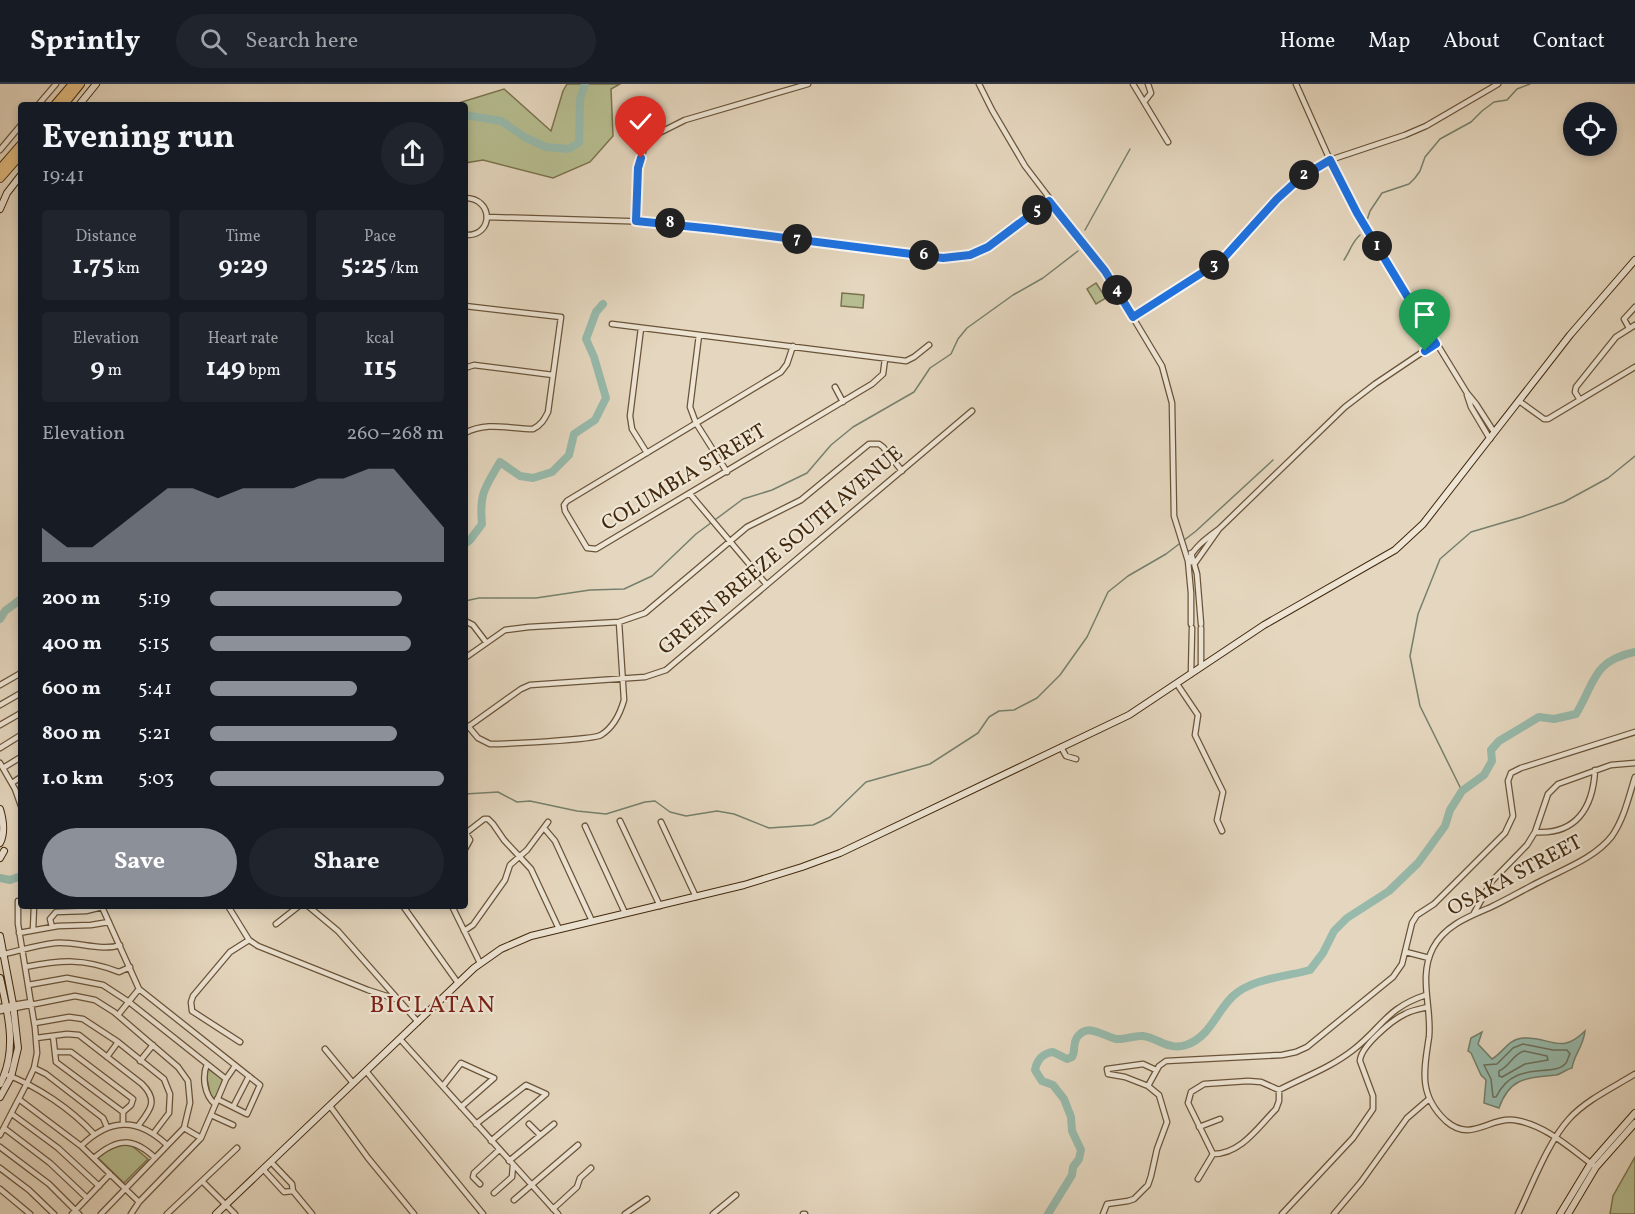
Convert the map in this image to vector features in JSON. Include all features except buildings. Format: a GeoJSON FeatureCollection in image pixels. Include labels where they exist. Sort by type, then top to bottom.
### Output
{"type":"FeatureCollection","features":[{"type":"Feature","properties":{"kind":"highway"},"geometry":{"type":"LineString","coordinates":[[58,102],[73,84]]}},
{"type":"Feature","properties":{"kind":"highway"},"geometry":{"type":"LineString","coordinates":[[66,102],[81,84]]}},
{"type":"Feature","properties":{"kind":"highway"},"geometry":{"type":"LineString","coordinates":[[0,169],[18,148]]}},
{"type":"Feature","properties":{"kind":"highway"},"geometry":{"type":"LineString","coordinates":[[0,178],[18,157]]}},
{"type":"Feature","properties":{"kind":"main road"},"geometry":{"type":"LineString","coordinates":[[81,102],[96,84]]}},
{"type":"Feature","properties":{"kind":"main road"},"geometry":{"type":"LineString","coordinates":[[0,209],[7,193],[18,179]]}},
{"type":"Feature","properties":{"kind":"main road"},"geometry":{"type":"LineString","coordinates":[[216,1214],[458,983],[480,963],[511,944],[531,936],[774,876],[840,853],[1129,715],[1264,625],[1395,550],[1423,525],[1570,335],[1635,260]]}},
{"type":"Feature","properties":{"kind":"main road"},"geometry":{"type":"LineString","coordinates":[[0,809],[3,825],[1,841]]}},
{"type":"Feature","properties":{"kind":"main road"},"geometry":{"type":"LineString","coordinates":[[0,936],[11,1047],[8,1076],[0,1097]]}},
{"type":"Feature","properties":{"kind":"main road"},"geometry":{"type":"LineString","coordinates":[[0,978],[6,1008]]}},
{"type":"Feature","properties":{"kind":"main road"},"geometry":{"type":"LineString","coordinates":[[0,1084],[8,1076]]}},
{"type":"Feature","properties":{"kind":"main road"},"geometry":{"type":"LineString","coordinates":[[1560,1214],[1593,1165],[1635,1113]]}},
{"type":"Feature","properties":{"kind":"main road"},"geometry":{"type":"LineString","coordinates":[[1568,1214],[1593,1165],[1635,1123]]}},
{"type":"Feature","properties":{"kind":"street"},"geometry":{"type":"LineString","coordinates":[[41,102],[56,84]]}},
{"type":"Feature","properties":{"kind":"street"},"geometry":{"type":"LineString","coordinates":[[636,221],[638,168],[644,149],[657,134],[685,120],[807,84]]}},
{"type":"Feature","properties":{"kind":"street"},"geometry":{"type":"LineString","coordinates":[[979,84],[1013,148],[1049,201],[1105,271],[1162,366],[1170,392],[1172,411],[1173,501],[1178,532],[1188,561],[1192,629],[1191,674]]}},
{"type":"Feature","properties":{"kind":"street"},"geometry":{"type":"LineString","coordinates":[[1134,84],[1168,142]]}},
{"type":"Feature","properties":{"kind":"street"},"geometry":{"type":"LineString","coordinates":[[1144,102],[1150,95],[1149,84]]}},
{"type":"Feature","properties":{"kind":"street"},"geometry":{"type":"LineString","coordinates":[[1296,84],[1357,213],[1436,344],[1476,404],[1492,435]]}},
{"type":"Feature","properties":{"kind":"street"},"geometry":{"type":"LineString","coordinates":[[1133,317],[1222,260],[1277,199],[1300,178],[1330,160],[1426,126],[1498,84]]}},
{"type":"Feature","properties":{"kind":"street"},"geometry":{"type":"LineString","coordinates":[[0,150],[18,129]]}},
{"type":"Feature","properties":{"kind":"street"},"geometry":{"type":"LineString","coordinates":[[468,199],[478,201],[486,211],[487,217],[484,228],[480,232],[468,235]]}},
{"type":"Feature","properties":{"kind":"street"},"geometry":{"type":"LineString","coordinates":[[487,217],[636,221],[943,258],[970,255],[988,247],[1049,201]]}},
{"type":"Feature","properties":{"kind":"street"},"geometry":{"type":"LineString","coordinates":[[468,306],[561,317],[548,412],[540,426],[533,429],[488,426],[468,432]]}},
{"type":"Feature","properties":{"kind":"street"},"geometry":{"type":"LineString","coordinates":[[1629,328],[1624,319],[1635,307]]}},
{"type":"Feature","properties":{"kind":"street"},"geometry":{"type":"LineString","coordinates":[[612,324],[885,359],[908,360],[929,345]]}},
{"type":"Feature","properties":{"kind":"street"},"geometry":{"type":"LineString","coordinates":[[1581,400],[1575,392],[1576,387],[1616,337],[1635,325]]}},
{"type":"Feature","properties":{"kind":"street"},"geometry":{"type":"LineString","coordinates":[[641,328],[630,416],[632,429],[647,453]]}},
{"type":"Feature","properties":{"kind":"street"},"geometry":{"type":"LineString","coordinates":[[699,335],[690,402],[696,423],[727,472]]}},
{"type":"Feature","properties":{"kind":"street"},"geometry":{"type":"LineString","coordinates":[[1188,561],[1191,553],[1346,408],[1375,384],[1436,344]]}},
{"type":"Feature","properties":{"kind":"street","name":"COLUMBIA STREET"},"geometry":{"type":"LineString","coordinates":[[794,346],[781,372],[565,503],[565,512],[587,548],[596,549],[878,380],[883,374],[885,359]]}},
{"type":"Feature","properties":{"kind":"street"},"geometry":{"type":"LineString","coordinates":[[468,367],[474,365],[553,375]]}},
{"type":"Feature","properties":{"kind":"street"},"geometry":{"type":"LineString","coordinates":[[1519,401],[1546,420],[1635,367]]}},
{"type":"Feature","properties":{"kind":"street"},"geometry":{"type":"LineString","coordinates":[[835,387],[843,402]]}},
{"type":"Feature","properties":{"kind":"street","name":"GREEN BREEZE SOUTH AVENUE"},"geometry":{"type":"LineString","coordinates":[[468,726],[530,685],[652,676],[666,670],[972,411]]}},
{"type":"Feature","properties":{"kind":"street"},"geometry":{"type":"LineString","coordinates":[[468,656],[505,630],[619,622],[645,614],[754,523],[801,500],[869,444],[879,444],[883,447],[902,471]]}},
{"type":"Feature","properties":{"kind":"street"},"geometry":{"type":"LineString","coordinates":[[690,494],[766,585]]}},
{"type":"Feature","properties":{"kind":"street"},"geometry":{"type":"LineString","coordinates":[[1195,563],[1219,529]]}},
{"type":"Feature","properties":{"kind":"street"},"geometry":{"type":"LineString","coordinates":[[1185,547],[1191,553],[1195,563],[1202,667]]}},
{"type":"Feature","properties":{"kind":"street"},"geometry":{"type":"LineString","coordinates":[[1188,561],[1195,563]]}},
{"type":"Feature","properties":{"kind":"street"},"geometry":{"type":"LineString","coordinates":[[468,729],[478,738],[490,744],[599,736],[608,730],[621,712],[624,700],[619,622]]}},
{"type":"Feature","properties":{"kind":"street"},"geometry":{"type":"LineString","coordinates":[[468,623],[486,642]]}},
{"type":"Feature","properties":{"kind":"street"},"geometry":{"type":"LineString","coordinates":[[1192,629],[1201,628]]}},
{"type":"Feature","properties":{"kind":"street"},"geometry":{"type":"LineString","coordinates":[[0,685],[18,675]]}},
{"type":"Feature","properties":{"kind":"street"},"geometry":{"type":"LineString","coordinates":[[1177,684],[1198,715],[1195,735],[1223,792],[1217,820],[1222,831]]}},
{"type":"Feature","properties":{"kind":"street"},"geometry":{"type":"LineString","coordinates":[[0,705],[18,695]]}},
{"type":"Feature","properties":{"kind":"street"},"geometry":{"type":"LineString","coordinates":[[0,725],[18,715]]}},
{"type":"Feature","properties":{"kind":"street"},"geometry":{"type":"LineString","coordinates":[[1148,1086],[1156,1070],[1166,1061],[1282,1055],[1302,1050],[1394,977],[1402,964],[1412,923],[1417,915],[1434,904],[1499,840],[1511,823],[1513,810],[1508,781],[1511,773],[1635,732]]}},
{"type":"Feature","properties":{"kind":"street"},"geometry":{"type":"LineString","coordinates":[[0,748],[18,737]]}},
{"type":"Feature","properties":{"kind":"street"},"geometry":{"type":"LineString","coordinates":[[1061,747],[1066,756],[1076,759]]}},
{"type":"Feature","properties":{"kind":"street"},"geometry":{"type":"LineString","coordinates":[[18,758],[2,765],[18,798]]}},
{"type":"Feature","properties":{"kind":"street"},"geometry":{"type":"LineString","coordinates":[[1474,913],[1492,881],[1527,845],[1551,788],[1595,770],[1622,763],[1635,763]]}},
{"type":"Feature","properties":{"kind":"street"},"geometry":{"type":"LineString","coordinates":[[1534,832],[1554,833],[1580,818],[1594,787],[1595,770]]}},
{"type":"Feature","properties":{"kind":"street","name":"OSAKA STREET"},"geometry":{"type":"LineString","coordinates":[[1429,1099],[1424,1078],[1429,1032],[1425,977],[1429,958],[1439,939],[1460,921],[1583,859],[1603,845],[1619,823],[1635,777]]}},
{"type":"Feature","properties":{"kind":"street"},"geometry":{"type":"LineString","coordinates":[[12,783],[18,779]]}},
{"type":"Feature","properties":{"kind":"street"},"geometry":{"type":"LineString","coordinates":[[468,830],[486,818],[493,824],[531,869],[559,929]]}},
{"type":"Feature","properties":{"kind":"street"},"geometry":{"type":"LineString","coordinates":[[620,821],[660,906]]}},
{"type":"Feature","properties":{"kind":"street"},"geometry":{"type":"LineString","coordinates":[[464,931],[473,925],[506,880],[510,865],[520,857],[548,822]]}},
{"type":"Feature","properties":{"kind":"street"},"geometry":{"type":"LineString","coordinates":[[661,822],[696,897]]}},
{"type":"Feature","properties":{"kind":"street"},"geometry":{"type":"LineString","coordinates":[[585,826],[625,913]]}},
{"type":"Feature","properties":{"kind":"street"},"geometry":{"type":"LineString","coordinates":[[544,828],[555,841],[592,921]]}},
{"type":"Feature","properties":{"kind":"street"},"geometry":{"type":"LineString","coordinates":[[1,841],[1,858]]}},
{"type":"Feature","properties":{"kind":"street"},"geometry":{"type":"LineString","coordinates":[[0,1135],[20,1100],[34,1068],[37,1053],[19,933],[18,909]]}},
{"type":"Feature","properties":{"kind":"street"},"geometry":{"type":"LineString","coordinates":[[33,930],[34,909]]}},
{"type":"Feature","properties":{"kind":"street"},"geometry":{"type":"LineString","coordinates":[[52,927],[50,919],[56,912],[94,909]]}},
{"type":"Feature","properties":{"kind":"street"},"geometry":{"type":"LineString","coordinates":[[103,909],[139,989],[260,1085],[247,1114],[209,1099],[203,1074],[207,1064]]}},
{"type":"Feature","properties":{"kind":"street"},"geometry":{"type":"LineString","coordinates":[[230,909],[249,940],[258,946],[399,1000]]}},
{"type":"Feature","properties":{"kind":"street"},"geometry":{"type":"LineString","coordinates":[[276,924],[296,909]]}},
{"type":"Feature","properties":{"kind":"street"},"geometry":{"type":"LineString","coordinates":[[311,909],[338,931],[418,1022]]}},
{"type":"Feature","properties":{"kind":"street"},"geometry":{"type":"LineString","coordinates":[[405,909],[458,983]]}},
{"type":"Feature","properties":{"kind":"street"},"geometry":{"type":"LineString","coordinates":[[453,909],[480,963]]}},
{"type":"Feature","properties":{"kind":"street"},"geometry":{"type":"LineString","coordinates":[[19,933],[109,921]]}},
{"type":"Feature","properties":{"kind":"street"},"geometry":{"type":"LineString","coordinates":[[240,1042],[192,1011],[191,1002],[193,996],[230,952],[249,940]]}},
{"type":"Feature","properties":{"kind":"street"},"geometry":{"type":"LineString","coordinates":[[2,955],[56,943],[111,949],[120,945]]}},
{"type":"Feature","properties":{"kind":"street"},"geometry":{"type":"LineString","coordinates":[[1406,952],[1429,958]]}},
{"type":"Feature","properties":{"kind":"street"},"geometry":{"type":"LineString","coordinates":[[25,967],[60,960],[78,960],[100,964],[119,972],[130,967]]}},
{"type":"Feature","properties":{"kind":"street"},"geometry":{"type":"LineString","coordinates":[[28,985],[67,978],[103,985],[129,1002],[226,1080]]}},
{"type":"Feature","properties":{"kind":"street"},"geometry":{"type":"LineString","coordinates":[[118,1015],[139,989]]}},
{"type":"Feature","properties":{"kind":"street"},"geometry":{"type":"LineString","coordinates":[[1213,1154],[1188,1103],[1191,1092],[1196,1087],[1204,1084],[1261,1082],[1279,1090],[1327,1068],[1355,1049],[1393,1011],[1410,1000],[1426,995]]}},
{"type":"Feature","properties":{"kind":"street"},"geometry":{"type":"LineString","coordinates":[[6,1008],[75,996],[94,1000],[118,1015],[178,1066],[188,1081],[190,1103],[184,1128],[101,1214]]}},
{"type":"Feature","properties":{"kind":"street"},"geometry":{"type":"LineString","coordinates":[[1282,1214],[1353,1138],[1373,1109],[1373,1096],[1360,1061],[1366,1048],[1395,1020],[1407,1012],[1428,1007]]}},
{"type":"Feature","properties":{"kind":"street"},"geometry":{"type":"LineString","coordinates":[[34,1023],[69,1017],[83,1019],[118,1042],[164,1079],[170,1094],[168,1113],[153,1134]]}},
{"type":"Feature","properties":{"kind":"street"},"geometry":{"type":"LineString","coordinates":[[36,1038],[67,1034],[79,1035],[151,1093],[152,1106],[138,1126]]}},
{"type":"Feature","properties":{"kind":"street"},"geometry":{"type":"LineString","coordinates":[[53,1036],[56,1062],[123,1112]]}},
{"type":"Feature","properties":{"kind":"street"},"geometry":{"type":"LineString","coordinates":[[400,1039],[558,1214]]}},
{"type":"Feature","properties":{"kind":"street"},"geometry":{"type":"LineString","coordinates":[[107,1057],[118,1042]]}},
{"type":"Feature","properties":{"kind":"street"},"geometry":{"type":"LineString","coordinates":[[140,1061],[153,1045]]}},
{"type":"Feature","properties":{"kind":"street"},"geometry":{"type":"LineString","coordinates":[[325,1049],[353,1083]]}},
{"type":"Feature","properties":{"kind":"street"},"geometry":{"type":"LineString","coordinates":[[56,1052],[71,1052],[133,1099],[131,1105],[123,1112],[123,1124]]}},
{"type":"Feature","properties":{"kind":"street"},"geometry":{"type":"LineString","coordinates":[[443,1086],[461,1063],[494,1078],[461,1107]]}},
{"type":"Feature","properties":{"kind":"street"},"geometry":{"type":"LineString","coordinates":[[1103,1214],[1107,1204],[1128,1202],[1148,1185],[1167,1122],[1158,1095],[1148,1086],[1125,1077],[1108,1074],[1107,1069],[1143,1064],[1156,1070]]}},
{"type":"Feature","properties":{"kind":"street"},"geometry":{"type":"LineString","coordinates":[[131,1214],[201,1138],[216,1101],[235,1065]]}},
{"type":"Feature","properties":{"kind":"street"},"geometry":{"type":"LineString","coordinates":[[34,1068],[46,1074],[103,1118],[107,1126]]}},
{"type":"Feature","properties":{"kind":"street"},"geometry":{"type":"LineString","coordinates":[[366,1071],[483,1214]]}},
{"type":"Feature","properties":{"kind":"street"},"geometry":{"type":"LineString","coordinates":[[1518,1214],[1556,1138],[1570,1118],[1581,1108],[1635,1074]]}},
{"type":"Feature","properties":{"kind":"street"},"geometry":{"type":"LineString","coordinates":[[8,1076],[27,1083],[50,1098],[94,1134]]}},
{"type":"Feature","properties":{"kind":"street"},"geometry":{"type":"LineString","coordinates":[[233,1107],[249,1076]]}},
{"type":"Feature","properties":{"kind":"street"},"geometry":{"type":"LineString","coordinates":[[476,1124],[526,1085],[546,1094],[491,1141]]}},
{"type":"Feature","properties":{"kind":"street"},"geometry":{"type":"LineString","coordinates":[[1213,1154],[1223,1154],[1242,1144],[1276,1109],[1279,1090]]}},
{"type":"Feature","properties":{"kind":"street"},"geometry":{"type":"LineString","coordinates":[[1334,1214],[1361,1182],[1407,1118],[1429,1099],[1433,1107],[1448,1122],[1461,1129],[1473,1130],[1500,1121],[1513,1120],[1556,1138],[1593,1165]]}},
{"type":"Feature","properties":{"kind":"street"},"geometry":{"type":"LineString","coordinates":[[20,1100],[51,1121],[81,1146],[140,1202]]}},
{"type":"Feature","properties":{"kind":"street"},"geometry":{"type":"LineString","coordinates":[[330,1106],[368,1158],[414,1214]]}},
{"type":"Feature","properties":{"kind":"street"},"geometry":{"type":"LineString","coordinates":[[12,1114],[58,1148],[99,1186]]}},
{"type":"Feature","properties":{"kind":"street"},"geometry":{"type":"LineString","coordinates":[[211,1115],[233,1125]]}},
{"type":"Feature","properties":{"kind":"street"},"geometry":{"type":"LineString","coordinates":[[1199,1127],[1220,1119]]}},
{"type":"Feature","properties":{"kind":"street"},"geometry":{"type":"LineString","coordinates":[[81,1146],[107,1126],[123,1124],[138,1126],[167,1145]]}},
{"type":"Feature","properties":{"kind":"street"},"geometry":{"type":"LineString","coordinates":[[529,1124],[540,1136]]}},
{"type":"Feature","properties":{"kind":"street"},"geometry":{"type":"LineString","coordinates":[[511,1163],[554,1124]]}},
{"type":"Feature","properties":{"kind":"street"},"geometry":{"type":"LineString","coordinates":[[4,1128],[50,1163],[87,1198]]}},
{"type":"Feature","properties":{"kind":"street"},"geometry":{"type":"LineString","coordinates":[[184,1128],[201,1138]]}},
{"type":"Feature","properties":{"kind":"street"},"geometry":{"type":"LineString","coordinates":[[94,1158],[116,1143],[133,1143],[144,1148],[156,1158]]}},
{"type":"Feature","properties":{"kind":"street"},"geometry":{"type":"LineString","coordinates":[[514,1200],[578,1145]]}},
{"type":"Feature","properties":{"kind":"street"},"geometry":{"type":"LineString","coordinates":[[0,1147],[41,1178],[76,1213],[110,1174]]}},
{"type":"Feature","properties":{"kind":"street"},"geometry":{"type":"LineString","coordinates":[[167,1214],[237,1148]]}},
{"type":"Feature","properties":{"kind":"street"},"geometry":{"type":"LineString","coordinates":[[480,1184],[473,1176],[474,1173],[499,1150]]}},
{"type":"Feature","properties":{"kind":"street"},"geometry":{"type":"LineString","coordinates":[[1198,1179],[1213,1154]]}},
{"type":"Feature","properties":{"kind":"street"},"geometry":{"type":"LineString","coordinates":[[271,1162],[292,1184],[293,1191],[312,1214]]}},
{"type":"Feature","properties":{"kind":"street"},"geometry":{"type":"LineString","coordinates":[[494,1193],[512,1177],[511,1163]]}},
{"type":"Feature","properties":{"kind":"street"},"geometry":{"type":"LineString","coordinates":[[0,1168],[54,1214]]}},
{"type":"Feature","properties":{"kind":"street"},"geometry":{"type":"LineString","coordinates":[[553,1209],[577,1187],[580,1178],[591,1168]]}},
{"type":"Feature","properties":{"kind":"street"},"geometry":{"type":"LineString","coordinates":[[263,1169],[284,1192],[293,1191]]}},
{"type":"Feature","properties":{"kind":"street"},"geometry":{"type":"LineString","coordinates":[[202,1181],[235,1214]]}},
{"type":"Feature","properties":{"kind":"street"},"geometry":{"type":"LineString","coordinates":[[0,1189],[30,1214]]}},
{"type":"Feature","properties":{"kind":"street"},"geometry":{"type":"LineString","coordinates":[[713,1214],[736,1195]]}},
{"type":"Feature","properties":{"kind":"street"},"geometry":{"type":"LineString","coordinates":[[625,1214],[647,1199]]}},
{"type":"Feature","properties":{"kind":"shaded area"},"geometry":{"type":"Polygon","coordinates":[[[567,84],[620,84],[611,89],[613,136],[590,162],[553,178],[483,160],[468,162],[468,102],[462,102],[504,89],[551,131],[567,84]]]}},
{"type":"Feature","properties":{"kind":"shaded area"},"geometry":{"type":"Polygon","coordinates":[[[1096,283],[1106,298],[1096,304],[1087,289],[1096,283]]]}},
{"type":"Feature","properties":{"kind":"shaded area"},"geometry":{"type":"Polygon","coordinates":[[[842,293],[864,295],[863,308],[841,306],[842,293]]]}},
{"type":"Feature","properties":{"kind":"shaded area"},"geometry":{"type":"Polygon","coordinates":[[[208,1069],[223,1079],[215,1100],[211,1098],[206,1074],[208,1069]]]}},
{"type":"Feature","properties":{"kind":"shaded area"},"geometry":{"type":"Polygon","coordinates":[[[122,1145],[131,1145],[148,1159],[124,1183],[98,1158],[108,1150],[122,1145]]]}},
{"type":"Feature","properties":{"kind":"shaded area"},"geometry":{"type":"Polygon","coordinates":[[[1635,1157],[1635,1214],[1610,1214],[1613,1196],[1635,1157]]]}},
{"type":"Feature","properties":{"kind":"water"},"geometry":{"type":"Polygon","coordinates":[[[1585,1031],[1572,1068],[1558,1074],[1521,1081],[1508,1090],[1499,1108],[1484,1103],[1486,1080],[1468,1051],[1471,1038],[1482,1032],[1478,1044],[1492,1059],[1518,1039],[1532,1038],[1562,1044],[1585,1031]]]}},
{"type":"Feature","properties":{"kind":"waterway"},"geometry":{"type":"LineString","coordinates":[[468,116],[501,121],[526,138],[546,147],[568,149],[579,143],[580,99],[585,84]]}},
{"type":"Feature","properties":{"kind":"waterway"},"geometry":{"type":"LineString","coordinates":[[1367,220],[1382,193],[1409,184],[1415,178],[1425,157],[1440,139],[1471,122],[1494,102],[1507,100],[1517,89],[1530,84]]}},
{"type":"Feature","properties":{"kind":"waterway"},"geometry":{"type":"LineString","coordinates":[[1085,230],[1130,149]]}},
{"type":"Feature","properties":{"kind":"waterway"},"geometry":{"type":"LineString","coordinates":[[1344,260],[1360,235]]}},
{"type":"Feature","properties":{"kind":"waterway"},"geometry":{"type":"LineString","coordinates":[[468,600],[479,598],[536,598],[590,590],[624,589],[652,576],[696,534],[743,499],[772,490],[807,473],[831,445],[853,427],[914,392],[930,368],[951,354],[958,339],[967,328],[1013,295],[1043,278],[1078,251]]}},
{"type":"Feature","properties":{"kind":"waterway"},"geometry":{"type":"LineString","coordinates":[[468,542],[482,524],[481,505],[484,491],[500,462],[520,476],[533,478],[552,472],[569,455],[574,434],[595,420],[606,398],[586,339],[596,312],[603,304]]}},
{"type":"Feature","properties":{"kind":"waterway"},"geometry":{"type":"LineString","coordinates":[[1462,791],[1420,706],[1410,656],[1418,614],[1440,559],[1471,532],[1564,502],[1608,478],[1635,456]]}},
{"type":"Feature","properties":{"kind":"waterway"},"geometry":{"type":"LineString","coordinates":[[468,794],[498,792],[517,802],[530,801],[577,811],[606,814],[655,801],[670,812],[686,816],[717,811],[734,814],[769,828],[813,825],[830,817],[866,782],[930,764],[978,733],[989,717],[999,711],[1014,710],[1037,698],[1060,675],[1087,637],[1108,592],[1128,576],[1166,554],[1196,531],[1273,460]]}},
{"type":"Feature","properties":{"kind":"waterway"},"geometry":{"type":"LineString","coordinates":[[0,619],[5,611],[18,601]]}},
{"type":"Feature","properties":{"kind":"waterway"},"geometry":{"type":"LineString","coordinates":[[1048,1214],[1072,1175],[1081,1150],[1072,1131],[1071,1117],[1064,1099],[1053,1085],[1042,1081],[1035,1070],[1041,1058],[1053,1052],[1067,1059],[1072,1057],[1078,1036],[1082,1032],[1091,1030],[1116,1039],[1143,1036],[1169,1045],[1186,1045],[1201,1036],[1227,1002],[1241,990],[1270,979],[1310,970],[1323,953],[1334,931],[1347,918],[1389,891],[1418,863],[1445,826],[1450,810],[1462,791],[1484,775],[1492,761],[1491,750],[1499,741],[1539,717],[1554,719],[1576,714],[1602,667],[1610,661],[1635,652]]}},
{"type":"Feature","properties":{"kind":"waterway"},"geometry":{"type":"LineString","coordinates":[[0,878],[10,880],[18,877]]}},
{"type":"Feature","properties":{"kind":"district","name":"BICLATAN"},"geometry":{"type":"Point","coordinates":[433,1006]}},
{"type":"Feature","properties":{"kind":"route"},"geometry":{"type":"LineString","coordinates":[[641,158],[638,168],[636,221],[943,258],[970,255],[988,247],[1049,201],[1105,271],[1133,317],[1217,264],[1277,199],[1300,178],[1330,160],[1357,213],[1436,344],[1425,351]]}}]}
